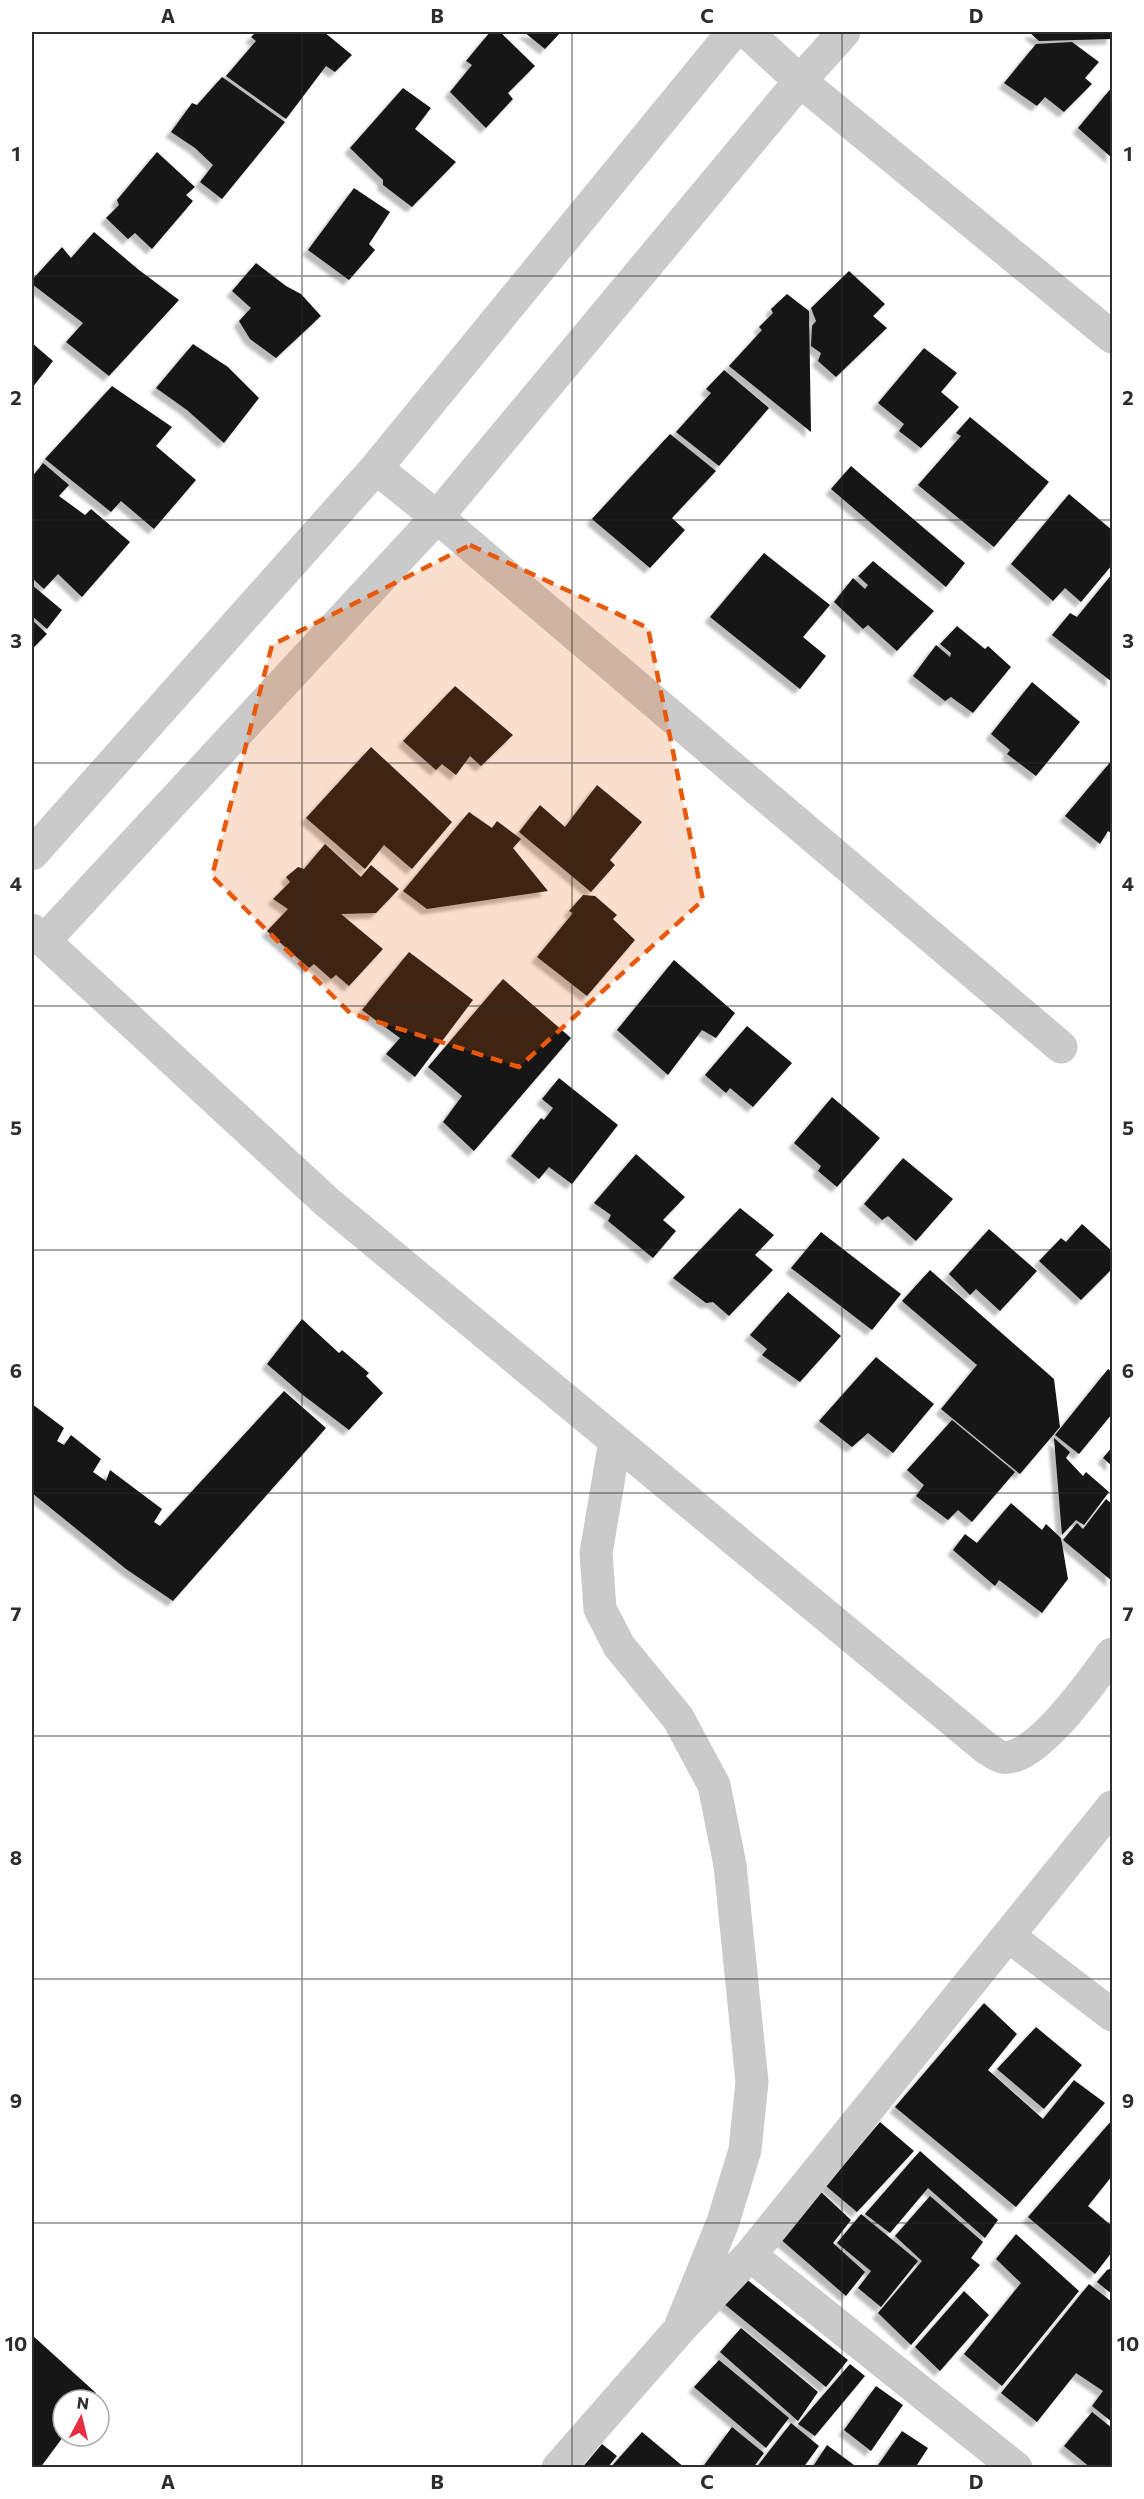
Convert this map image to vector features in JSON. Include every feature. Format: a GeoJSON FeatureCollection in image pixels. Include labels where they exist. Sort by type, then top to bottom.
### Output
{"type":"FeatureCollection","features":[{"type":"Feature","properties":{"kind":"street"},"geometry":{"type":"LineString","coordinates":[[32,854],[376,468],[733,32]]}},
{"type":"Feature","properties":{"kind":"street"},"geometry":{"type":"LineString","coordinates":[[747,32],[800,81],[1113,337]]}},
{"type":"Feature","properties":{"kind":"street"},"geometry":{"type":"LineString","coordinates":[[844,32],[800,81],[437,517],[38,936],[327,1202],[955,1725],[1002,1757],[1016,1756],[1047,1736],[1113,1654]]}},
{"type":"Feature","properties":{"kind":"street"},"geometry":{"type":"LineString","coordinates":[[376,468],[437,517],[1061,1047]]}},
{"type":"Feature","properties":{"kind":"street"},"geometry":{"type":"LineString","coordinates":[[615,1441],[596,1553],[600,1609],[619,1646],[678,1718],[714,1785],[730,1865],[752,2082],[746,2150],[723,2222],[679,2330]]}},
{"type":"Feature","properties":{"kind":"street"},"geometry":{"type":"LineString","coordinates":[[558,2468],[679,2330],[750,2255],[1113,1808]]}},
{"type":"Feature","properties":{"kind":"street"},"geometry":{"type":"LineString","coordinates":[[1010,1936],[1113,2016]]}},
{"type":"Feature","properties":{"kind":"street"},"geometry":{"type":"LineString","coordinates":[[750,2255],[1016,2468]]}},
{"type":"Feature","properties":{"kind":"highlighted area"},"geometry":{"type":"Polygon","coordinates":[[[470,545],[648,628],[703,900],[519,1067],[350,1013],[212,876],[272,645],[470,545]]]}},
{"type":"Feature","properties":{"kind":"building"},"geometry":{"type":"Polygon","coordinates":[[[256,32],[324,32],[352,55],[335,72],[326,66],[286,119],[226,76],[256,41],[251,37],[256,32]]]}},
{"type":"Feature","properties":{"kind":"building"},"geometry":{"type":"Polygon","coordinates":[[[490,32],[500,32],[535,66],[508,93],[513,99],[486,128],[450,92],[472,65],[466,61],[490,32]]]}},
{"type":"Feature","properties":{"kind":"building"},"geometry":{"type":"Polygon","coordinates":[[[524,32],[561,32],[545,49],[524,32]]]}},
{"type":"Feature","properties":{"kind":"building"},"geometry":{"type":"Polygon","coordinates":[[[1029,32],[1112,32],[1112,39],[1039,41],[1029,32]]]}},
{"type":"Feature","properties":{"kind":"building"},"geometry":{"type":"Polygon","coordinates":[[[1072,42],[1099,62],[1085,78],[1092,84],[1064,112],[1045,97],[1037,106],[1004,83],[1036,44],[1072,42]]]}},
{"type":"Feature","properties":{"kind":"building"},"geometry":{"type":"Polygon","coordinates":[[[222,77],[285,122],[222,199],[200,182],[213,165],[195,148],[171,132],[192,103],[197,105],[222,77]]]}},
{"type":"Feature","properties":{"kind":"building"},"geometry":{"type":"Polygon","coordinates":[[[1112,87],[1112,158],[1078,128],[1112,87]]]}},
{"type":"Feature","properties":{"kind":"building"},"geometry":{"type":"Polygon","coordinates":[[[403,88],[431,108],[415,129],[456,162],[412,207],[383,185],[383,180],[350,148],[403,88]]]}},
{"type":"Feature","properties":{"kind":"building"},"geometry":{"type":"Polygon","coordinates":[[[157,152],[195,187],[186,195],[193,201],[152,249],[135,233],[128,239],[106,218],[119,205],[117,200],[157,152]]]}},
{"type":"Feature","properties":{"kind":"building"},"geometry":{"type":"Polygon","coordinates":[[[354,188],[390,212],[369,244],[375,250],[349,280],[308,250],[354,188]]]}},
{"type":"Feature","properties":{"kind":"building"},"geometry":{"type":"Polygon","coordinates":[[[94,232],[179,300],[109,376],[66,342],[83,323],[32,284],[32,280],[62,247],[71,258],[94,232]]]}},
{"type":"Feature","properties":{"kind":"building"},"geometry":{"type":"Polygon","coordinates":[[[256,263],[286,286],[301,294],[321,316],[276,358],[250,339],[239,321],[251,308],[232,291],[256,263]]]}},
{"type":"Feature","properties":{"kind":"building"},"geometry":{"type":"Polygon","coordinates":[[[849,271],[885,304],[873,316],[887,328],[836,377],[818,361],[821,353],[811,346],[812,326],[816,321],[811,308],[849,271]]]}},
{"type":"Feature","properties":{"kind":"building"},"geometry":{"type":"Polygon","coordinates":[[[787,294],[809,311],[811,432],[729,366],[762,330],[759,327],[773,313],[771,309],[787,294]]]}},
{"type":"Feature","properties":{"kind":"building"},"geometry":{"type":"Polygon","coordinates":[[[32,343],[53,361],[32,388],[32,343]]]}},
{"type":"Feature","properties":{"kind":"building"},"geometry":{"type":"Polygon","coordinates":[[[193,344],[228,367],[259,398],[224,443],[187,410],[156,388],[193,344]]]}},
{"type":"Feature","properties":{"kind":"building"},"geometry":{"type":"Polygon","coordinates":[[[924,348],[957,373],[941,392],[959,407],[921,448],[899,431],[904,424],[878,403],[924,348]]]}},
{"type":"Feature","properties":{"kind":"building"},"geometry":{"type":"Polygon","coordinates":[[[724,370],[769,408],[719,466],[676,432],[711,393],[706,389],[724,370]]]}},
{"type":"Feature","properties":{"kind":"building"},"geometry":{"type":"Polygon","coordinates":[[[112,386],[172,427],[156,446],[196,480],[154,529],[121,501],[111,512],[45,459],[112,386]]]}},
{"type":"Feature","properties":{"kind":"building"},"geometry":{"type":"Polygon","coordinates":[[[970,417],[1049,482],[994,547],[918,485],[961,436],[956,433],[970,417]]]}},
{"type":"Feature","properties":{"kind":"building"},"geometry":{"type":"Polygon","coordinates":[[[670,434],[716,471],[672,518],[685,530],[650,568],[592,519],[670,434]]]}},
{"type":"Feature","properties":{"kind":"building"},"geometry":{"type":"Polygon","coordinates":[[[43,463],[69,485],[59,496],[85,515],[91,509],[130,542],[82,597],[58,574],[44,589],[32,578],[32,477],[43,463]]]}},
{"type":"Feature","properties":{"kind":"building"},"geometry":{"type":"Polygon","coordinates":[[[851,466],[965,563],[946,587],[831,489],[851,466]]]}},
{"type":"Feature","properties":{"kind":"building"},"geometry":{"type":"Polygon","coordinates":[[[1069,494],[1112,530],[1112,565],[1081,602],[1065,588],[1053,601],[1011,564],[1069,494]]]}},
{"type":"Feature","properties":{"kind":"building"},"geometry":{"type":"Polygon","coordinates":[[[764,553],[830,605],[803,637],[826,656],[800,689],[710,617],[764,553]]]}},
{"type":"Feature","properties":{"kind":"building"},"geometry":{"type":"Polygon","coordinates":[[[873,561],[934,611],[897,651],[868,625],[863,629],[834,602],[853,578],[865,589],[868,585],[858,576],[873,561]]]}},
{"type":"Feature","properties":{"kind":"building"},"geometry":{"type":"Polygon","coordinates":[[[1112,574],[1112,682],[1052,635],[1070,613],[1077,617],[1112,574]]]}},
{"type":"Feature","properties":{"kind":"building"},"geometry":{"type":"Polygon","coordinates":[[[32,585],[62,610],[47,629],[32,616],[32,585]]]}},
{"type":"Feature","properties":{"kind":"building"},"geometry":{"type":"Polygon","coordinates":[[[32,620],[47,634],[32,649],[32,620]]]}},
{"type":"Feature","properties":{"kind":"building"},"geometry":{"type":"Polygon","coordinates":[[[957,626],[985,649],[988,646],[1011,667],[973,713],[951,697],[945,701],[913,676],[936,645],[950,657],[951,653],[940,644],[957,626]]]}},
{"type":"Feature","properties":{"kind":"building"},"geometry":{"type":"Polygon","coordinates":[[[1032,682],[1080,722],[1036,776],[1007,754],[1010,750],[991,734],[1032,682]]]}},
{"type":"Feature","properties":{"kind":"building"},"geometry":{"type":"Polygon","coordinates":[[[455,686],[513,735],[481,766],[470,756],[456,775],[442,764],[436,770],[403,741],[455,686]]]}},
{"type":"Feature","properties":{"kind":"building"},"geometry":{"type":"Polygon","coordinates":[[[371,747],[452,822],[412,869],[384,845],[365,869],[306,818],[371,747]]]}},
{"type":"Feature","properties":{"kind":"building"},"geometry":{"type":"Polygon","coordinates":[[[1112,760],[1112,834],[1108,831],[1100,844],[1065,816],[1112,760]]]}},
{"type":"Feature","properties":{"kind":"building"},"geometry":{"type":"Polygon","coordinates":[[[597,785],[642,822],[610,860],[615,865],[591,892],[519,832],[540,805],[565,827],[597,785]]]}},
{"type":"Feature","properties":{"kind":"building"},"geometry":{"type":"Polygon","coordinates":[[[469,812],[492,828],[497,821],[521,839],[513,848],[548,891],[427,909],[403,891],[469,812]]]}},
{"type":"Feature","properties":{"kind":"building"},"geometry":{"type":"Polygon","coordinates":[[[325,844],[361,877],[371,865],[399,889],[376,913],[341,914],[383,949],[349,986],[336,975],[331,979],[314,964],[309,968],[267,931],[288,909],[273,899],[290,882],[286,877],[298,867],[304,869],[325,844]]]}},
{"type":"Feature","properties":{"kind":"building"},"geometry":{"type":"Polygon","coordinates":[[[583,895],[595,896],[617,915],[613,919],[635,940],[587,996],[537,957],[573,913],[569,911],[583,895]]]}},
{"type":"Feature","properties":{"kind":"building"},"geometry":{"type":"Polygon","coordinates":[[[409,952],[473,1000],[415,1077],[386,1054],[400,1038],[362,1010],[409,952]]]}},
{"type":"Feature","properties":{"kind":"building"},"geometry":{"type":"Polygon","coordinates":[[[674,960],[735,1013],[716,1038],[702,1030],[668,1075],[617,1030],[674,960]]]}},
{"type":"Feature","properties":{"kind":"building"},"geometry":{"type":"Polygon","coordinates":[[[503,979],[571,1038],[474,1151],[443,1122],[462,1096],[428,1067],[503,979]]]}},
{"type":"Feature","properties":{"kind":"building"},"geometry":{"type":"Polygon","coordinates":[[[747,1026],[792,1063],[753,1107],[730,1088],[726,1093],[705,1075],[747,1026]]]}},
{"type":"Feature","properties":{"kind":"building"},"geometry":{"type":"Polygon","coordinates":[[[559,1078],[618,1125],[572,1184],[549,1167],[539,1179],[511,1156],[541,1118],[544,1120],[553,1108],[542,1099],[559,1078]]]}},
{"type":"Feature","properties":{"kind":"building"},"geometry":{"type":"Polygon","coordinates":[[[832,1097],[880,1138],[837,1187],[818,1171],[821,1166],[794,1143],[832,1097]]]}},
{"type":"Feature","properties":{"kind":"building"},"geometry":{"type":"Polygon","coordinates":[[[636,1154],[685,1197],[663,1220],[676,1231],[653,1258],[608,1221],[611,1215],[594,1203],[636,1154]]]}},
{"type":"Feature","properties":{"kind":"building"},"geometry":{"type":"Polygon","coordinates":[[[903,1158],[953,1199],[916,1241],[888,1216],[882,1220],[864,1204],[903,1158]]]}},
{"type":"Feature","properties":{"kind":"building"},"geometry":{"type":"Polygon","coordinates":[[[740,1208],[774,1235],[755,1255],[773,1270],[729,1316],[713,1302],[706,1303],[673,1278],[740,1208]]]}},
{"type":"Feature","properties":{"kind":"building"},"geometry":{"type":"Polygon","coordinates":[[[1082,1224],[1112,1251],[1112,1269],[1081,1300],[1039,1261],[1061,1238],[1066,1242],[1082,1224]]]}},
{"type":"Feature","properties":{"kind":"building"},"geometry":{"type":"Polygon","coordinates":[[[989,1229],[1037,1271],[1000,1311],[976,1289],[970,1295],[949,1274],[989,1229]]]}},
{"type":"Feature","properties":{"kind":"building"},"geometry":{"type":"Polygon","coordinates":[[[821,1232],[901,1294],[872,1330],[791,1268],[821,1232]]]}},
{"type":"Feature","properties":{"kind":"building"},"geometry":{"type":"Polygon","coordinates":[[[930,1270],[1054,1379],[1060,1427],[1020,1474],[941,1409],[977,1365],[902,1301],[930,1270]]]}},
{"type":"Feature","properties":{"kind":"building"},"geometry":{"type":"Polygon","coordinates":[[[788,1292],[841,1336],[800,1382],[762,1355],[767,1349],[750,1335],[788,1292]]]}},
{"type":"Feature","properties":{"kind":"building"},"geometry":{"type":"Polygon","coordinates":[[[302,1319],[339,1353],[342,1350],[369,1373],[366,1376],[383,1393],[349,1430],[267,1364],[302,1319]]]}},
{"type":"Feature","properties":{"kind":"building"},"geometry":{"type":"Polygon","coordinates":[[[876,1357],[934,1404],[893,1453],[868,1433],[852,1447],[819,1421],[876,1357]]]}},
{"type":"Feature","properties":{"kind":"building"},"geometry":{"type":"Polygon","coordinates":[[[1108,1369],[1112,1372],[1112,1414],[1079,1454],[1055,1435],[1108,1369]]]}},
{"type":"Feature","properties":{"kind":"building"},"geometry":{"type":"Polygon","coordinates":[[[284,1391],[326,1428],[173,1601],[126,1569],[32,1493],[32,1404],[64,1428],[57,1441],[64,1445],[71,1435],[101,1459],[93,1472],[106,1481],[110,1470],[162,1509],[154,1522],[160,1526],[284,1391]]]}},
{"type":"Feature","properties":{"kind":"building"},"geometry":{"type":"Polygon","coordinates":[[[952,1420],[1015,1472],[972,1522],[958,1510],[948,1520],[916,1496],[924,1485],[907,1470],[952,1420]]]}},
{"type":"Feature","properties":{"kind":"building"},"geometry":{"type":"Polygon","coordinates":[[[1054,1438],[1070,1452],[1066,1458],[1083,1476],[1086,1472],[1109,1492],[1084,1525],[1076,1520],[1062,1535],[1054,1438]]]}},
{"type":"Feature","properties":{"kind":"building"},"geometry":{"type":"Polygon","coordinates":[[[1112,1447],[1112,1466],[1103,1458],[1112,1447]]]}},
{"type":"Feature","properties":{"kind":"building"},"geometry":{"type":"Polygon","coordinates":[[[1106,1499],[1112,1504],[1112,1581],[1063,1540],[1077,1523],[1083,1529],[1106,1499]]]}},
{"type":"Feature","properties":{"kind":"building"},"geometry":{"type":"Polygon","coordinates":[[[1011,1503],[1042,1530],[1046,1524],[1061,1538],[1068,1579],[1042,1613],[999,1580],[995,1586],[953,1550],[965,1534],[977,1543],[1011,1503]]]}},
{"type":"Feature","properties":{"kind":"building"},"geometry":{"type":"Polygon","coordinates":[[[984,2003],[1017,2034],[988,2070],[1043,2119],[1074,2080],[1105,2103],[1016,2207],[895,2107],[984,2003]]]}},
{"type":"Feature","properties":{"kind":"building"},"geometry":{"type":"Polygon","coordinates":[[[1036,2027],[1082,2065],[1044,2109],[997,2069],[1036,2027]]]}},
{"type":"Feature","properties":{"kind":"building"},"geometry":{"type":"Polygon","coordinates":[[[1112,2120],[1112,2176],[1088,2206],[1112,2226],[1112,2252],[1095,2274],[1028,2217],[1112,2120]]]}},
{"type":"Feature","properties":{"kind":"building"},"geometry":{"type":"Polygon","coordinates":[[[880,2122],[914,2151],[857,2212],[826,2186],[880,2122]]]}},
{"type":"Feature","properties":{"kind":"building"},"geometry":{"type":"Polygon","coordinates":[[[920,2151],[998,2220],[985,2238],[928,2188],[890,2233],[865,2214],[920,2151]]]}},
{"type":"Feature","properties":{"kind":"building"},"geometry":{"type":"Polygon","coordinates":[[[821,2192],[851,2220],[833,2243],[865,2272],[846,2296],[778,2237],[821,2192]]]}},
{"type":"Feature","properties":{"kind":"building"},"geometry":{"type":"Polygon","coordinates":[[[930,2196],[983,2242],[971,2258],[980,2265],[911,2345],[878,2313],[922,2261],[895,2236],[930,2196]]]}},
{"type":"Feature","properties":{"kind":"building"},"geometry":{"type":"Polygon","coordinates":[[[861,2214],[918,2261],[881,2307],[858,2288],[871,2271],[837,2243],[861,2214]]]}},
{"type":"Feature","properties":{"kind":"building"},"geometry":{"type":"Polygon","coordinates":[[[1016,2234],[1079,2291],[1002,2386],[964,2354],[1021,2283],[996,2259],[1016,2234]]]}},
{"type":"Feature","properties":{"kind":"building"},"geometry":{"type":"Polygon","coordinates":[[[1112,2268],[1112,2294],[1097,2282],[1107,2270],[1112,2268]]]}},
{"type":"Feature","properties":{"kind":"building"},"geometry":{"type":"Polygon","coordinates":[[[745,2278],[848,2360],[826,2387],[723,2303],[745,2278]]]}},
{"type":"Feature","properties":{"kind":"building"},"geometry":{"type":"Polygon","coordinates":[[[1089,2284],[1112,2302],[1112,2422],[1092,2406],[1103,2391],[1076,2373],[1037,2422],[1001,2393],[1089,2284]]]}},
{"type":"Feature","properties":{"kind":"building"},"geometry":{"type":"Polygon","coordinates":[[[964,2291],[989,2315],[940,2371],[915,2347],[964,2291]]]}},
{"type":"Feature","properties":{"kind":"building"},"geometry":{"type":"Polygon","coordinates":[[[741,2328],[818,2392],[798,2421],[720,2352],[741,2328]]]}},
{"type":"Feature","properties":{"kind":"building"},"geometry":{"type":"Polygon","coordinates":[[[32,2335],[90,2388],[51,2388],[51,2448],[55,2448],[40,2468],[32,2468],[32,2335]]]}},
{"type":"Feature","properties":{"kind":"building"},"geometry":{"type":"Polygon","coordinates":[[[719,2360],[789,2418],[766,2448],[694,2387],[719,2360]]]}},
{"type":"Feature","properties":{"kind":"building"},"geometry":{"type":"Polygon","coordinates":[[[850,2364],[865,2376],[815,2436],[798,2424],[850,2364]]]}},
{"type":"Feature","properties":{"kind":"building"},"geometry":{"type":"Polygon","coordinates":[[[876,2386],[903,2405],[871,2451],[844,2430],[876,2386]]]}},
{"type":"Feature","properties":{"kind":"building"},"geometry":{"type":"Polygon","coordinates":[[[1092,2412],[1112,2428],[1112,2468],[1091,2468],[1064,2446],[1092,2412]]]}},
{"type":"Feature","properties":{"kind":"building"},"geometry":{"type":"Polygon","coordinates":[[[791,2423],[819,2446],[803,2468],[756,2468],[791,2423]]]}},
{"type":"Feature","properties":{"kind":"building"},"geometry":{"type":"Polygon","coordinates":[[[732,2427],[764,2453],[753,2468],[702,2468],[732,2427]]]}},
{"type":"Feature","properties":{"kind":"building"},"geometry":{"type":"Polygon","coordinates":[[[902,2431],[928,2448],[915,2468],[876,2468],[902,2431]]]}},
{"type":"Feature","properties":{"kind":"building"},"geometry":{"type":"Polygon","coordinates":[[[642,2432],[685,2468],[610,2468],[642,2432]]]}},
{"type":"Feature","properties":{"kind":"building"},"geometry":{"type":"Polygon","coordinates":[[[602,2444],[617,2456],[607,2468],[582,2468],[602,2444]]]}},
{"type":"Feature","properties":{"kind":"building"},"geometry":{"type":"Polygon","coordinates":[[[827,2445],[858,2468],[812,2468],[827,2445]]]}}]}
